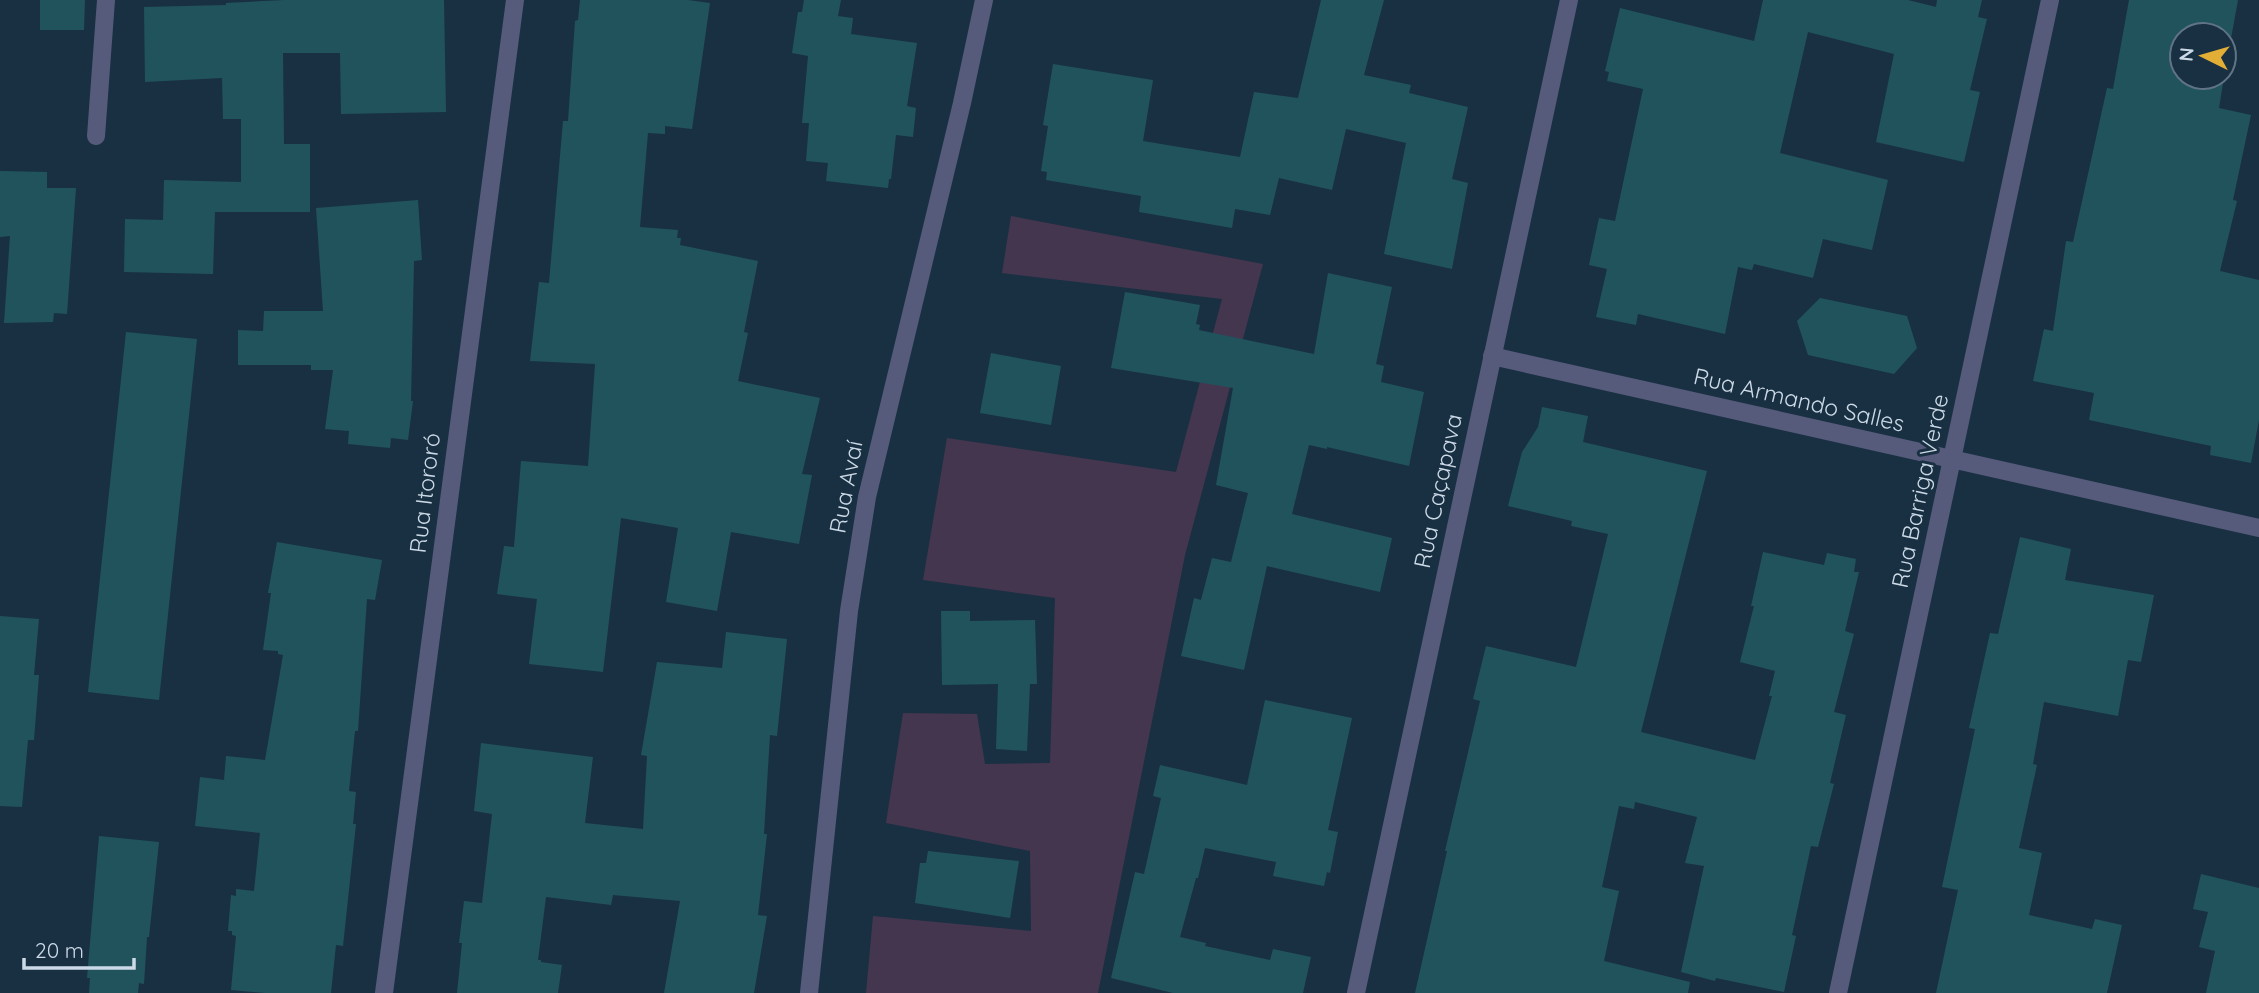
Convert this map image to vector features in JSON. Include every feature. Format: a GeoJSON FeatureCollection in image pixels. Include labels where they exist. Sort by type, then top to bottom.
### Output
{"type":"FeatureCollection","features":[{"type":"Feature","properties":{"kind":"street"},"geometry":{"type":"LineString","coordinates":[[96,136],[106,0]]}},
{"type":"Feature","properties":{"kind":"street","name":"Rua Itororó"},"geometry":{"type":"LineString","coordinates":[[384,993],[514,0]]}},
{"type":"Feature","properties":{"kind":"street","name":"Rua Avaí"},"geometry":{"type":"LineString","coordinates":[[809,993],[849,611],[867,497],[962,103],[984,0]]}},
{"type":"Feature","properties":{"kind":"street","name":"Rua Caçapava"},"geometry":{"type":"LineString","coordinates":[[1356,993],[1569,0]]}},
{"type":"Feature","properties":{"kind":"street","name":"Rua Barriga Verde"},"geometry":{"type":"LineString","coordinates":[[1838,993],[2050,0]]}},
{"type":"Feature","properties":{"kind":"street","name":"Rua Armando Salles"},"geometry":{"type":"LineString","coordinates":[[1492,356],[2259,528]]}},
{"type":"Feature","properties":{"kind":"shaded area"},"geometry":{"type":"Polygon","coordinates":[[[1011,216],[1263,264],[1185,555],[1098,993],[866,993],[873,916],[1031,931],[1030,851],[886,823],[903,713],[977,714],[985,764],[1050,763],[1055,598],[923,580],[947,438],[1176,472],[1222,299],[1002,273],[1011,216]]]}},
{"type":"Feature","properties":{"kind":"building"},"geometry":{"type":"Polygon","coordinates":[[[40,0],[85,0],[84,30],[40,30],[40,0]]]}},
{"type":"Feature","properties":{"kind":"building"},"geometry":{"type":"Polygon","coordinates":[[[284,0],[444,0],[446,112],[341,114],[340,53],[283,53],[284,144],[310,144],[310,212],[215,212],[213,274],[124,272],[125,219],[163,220],[164,180],[241,182],[241,119],[223,119],[222,78],[145,82],[144,7],[284,0]]]}},
{"type":"Feature","properties":{"kind":"building"},"geometry":{"type":"Polygon","coordinates":[[[580,0],[688,0],[710,3],[692,129],[665,126],[665,134],[648,133],[640,227],[678,230],[680,245],[758,261],[744,332],[748,333],[738,381],[820,398],[802,474],[812,475],[799,544],[731,532],[717,611],[666,602],[678,528],[621,518],[603,672],[529,664],[537,599],[497,594],[504,546],[514,547],[521,461],[588,466],[595,364],[530,361],[539,282],[549,283],[563,121],[568,121],[575,21],[578,20],[580,0]]]}},
{"type":"Feature","properties":{"kind":"building"},"geometry":{"type":"Polygon","coordinates":[[[804,0],[841,0],[838,16],[853,18],[851,34],[917,43],[907,106],[916,108],[913,137],[896,135],[888,188],[826,181],[828,163],[806,161],[809,123],[802,123],[808,56],[792,53],[798,12],[802,12],[804,0]]]}},
{"type":"Feature","properties":{"kind":"building"},"geometry":{"type":"Polygon","coordinates":[[[1321,0],[1384,0],[1364,75],[1411,85],[1409,93],[1468,107],[1452,179],[1468,183],[1452,269],[1384,254],[1406,143],[1346,129],[1332,190],[1279,178],[1270,215],[1235,209],[1232,228],[1139,212],[1141,196],[1046,180],[1047,172],[1041,171],[1048,126],[1043,125],[1053,64],[1153,80],[1143,141],[1240,157],[1254,92],[1298,98],[1321,0]]]}},
{"type":"Feature","properties":{"kind":"building"},"geometry":{"type":"Polygon","coordinates":[[[1763,0],[1908,0],[1936,7],[1937,0],[1982,0],[1978,17],[1987,19],[1970,90],[1980,92],[1964,162],[1876,142],[1894,54],[1808,32],[1780,153],[1888,180],[1872,250],[1823,239],[1813,278],[1754,264],[1752,270],[1738,267],[1725,334],[1638,314],[1636,325],[1596,317],[1607,269],[1589,265],[1599,218],[1615,221],[1643,89],[1607,81],[1609,72],[1605,71],[1620,8],[1754,41],[1763,0]]]}},
{"type":"Feature","properties":{"kind":"building"},"geometry":{"type":"Polygon","coordinates":[[[2129,0],[2238,0],[2234,21],[2168,21],[2168,91],[2222,91],[2219,108],[2251,115],[2233,200],[2237,201],[2220,271],[2259,280],[2259,420],[2251,463],[2210,455],[2211,446],[2089,420],[2094,393],[2033,381],[2044,329],[2053,331],[2066,241],[2073,242],[2107,88],[2113,89],[2129,0]]]}},
{"type":"Feature","properties":{"kind":"building"},"geometry":{"type":"Polygon","coordinates":[[[0,171],[47,172],[47,188],[76,188],[67,314],[54,313],[53,322],[4,323],[10,236],[0,237],[0,171]]]}},
{"type":"Feature","properties":{"kind":"building"},"geometry":{"type":"Polygon","coordinates":[[[418,200],[422,260],[414,261],[413,401],[408,440],[391,438],[390,448],[348,444],[349,431],[325,429],[333,370],[311,370],[311,365],[238,365],[238,330],[263,331],[264,311],[323,311],[316,208],[418,200]]]}},
{"type":"Feature","properties":{"kind":"building"},"geometry":{"type":"Polygon","coordinates":[[[1328,273],[1392,287],[1376,364],[1384,366],[1381,382],[1424,392],[1409,466],[1309,445],[1292,514],[1392,538],[1380,592],[1267,566],[1244,670],[1181,656],[1194,598],[1201,600],[1212,558],[1231,562],[1248,493],[1216,485],[1233,388],[1111,368],[1125,292],[1200,305],[1196,324],[1200,325],[1199,330],[1314,354],[1328,273]]]}},
{"type":"Feature","properties":{"kind":"building"},"geometry":{"type":"Polygon","coordinates":[[[1820,298],[1907,316],[1917,348],[1894,374],[1808,355],[1797,321],[1820,298]]]}},
{"type":"Feature","properties":{"kind":"building"},"geometry":{"type":"Polygon","coordinates":[[[126,332],[197,339],[159,700],[88,692],[126,332]]]}},
{"type":"Feature","properties":{"kind":"building"},"geometry":{"type":"Polygon","coordinates":[[[991,353],[1061,366],[1051,425],[980,413],[991,353]]]}},
{"type":"Feature","properties":{"kind":"building"},"geometry":{"type":"Polygon","coordinates":[[[1542,407],[1588,416],[1583,442],[1707,471],[1641,732],[1755,760],[1772,696],[1769,696],[1775,671],[1740,662],[1754,606],[1751,606],[1763,552],[1824,565],[1827,553],[1856,559],[1854,572],[1859,572],[1845,631],[1854,634],[1834,712],[1846,715],[1830,783],[1834,784],[1818,847],[1811,846],[1792,935],[1796,936],[1784,992],[1716,978],[1715,981],[1681,972],[1704,866],[1685,863],[1697,817],[1635,802],[1634,809],[1619,806],[1602,887],[1619,891],[1604,961],[1690,982],[1688,993],[1415,993],[1480,701],[1473,699],[1486,646],[1576,667],[1608,534],[1571,526],[1572,521],[1508,506],[1522,452],[1538,427],[1542,407]]]}},
{"type":"Feature","properties":{"kind":"building"},"geometry":{"type":"Polygon","coordinates":[[[2020,537],[2071,549],[2065,580],[2154,595],[2141,662],[2128,660],[2118,716],[2044,702],[2033,764],[2037,765],[2019,848],[2042,853],[2029,915],[2092,929],[2095,919],[2122,925],[2107,993],[1936,993],[1958,890],[1942,887],[1975,729],[1969,728],[1990,633],[1998,634],[2020,537]]]}},
{"type":"Feature","properties":{"kind":"building"},"geometry":{"type":"Polygon","coordinates":[[[277,542],[382,560],[375,600],[367,599],[358,731],[355,731],[349,791],[356,792],[353,824],[356,824],[343,946],[336,945],[331,993],[231,990],[236,936],[232,935],[232,931],[228,931],[231,895],[236,896],[236,889],[254,891],[260,833],[195,826],[200,777],[224,780],[226,756],[265,760],[283,655],[278,654],[278,651],[263,650],[271,593],[268,593],[277,542]]]}},
{"type":"Feature","properties":{"kind":"building"},"geometry":{"type":"Polygon","coordinates":[[[941,611],[970,611],[970,621],[1035,620],[1037,684],[1030,684],[1027,751],[996,749],[998,684],[942,685],[941,611]]]}},
{"type":"Feature","properties":{"kind":"building"},"geometry":{"type":"Polygon","coordinates":[[[0,616],[39,619],[34,675],[39,675],[34,740],[28,740],[22,807],[0,806],[0,616]]]}},
{"type":"Feature","properties":{"kind":"building"},"geometry":{"type":"Polygon","coordinates":[[[726,632],[787,639],[777,736],[770,735],[764,834],[767,834],[758,915],[767,916],[754,993],[664,993],[680,901],[613,895],[611,905],[546,897],[538,960],[562,965],[558,993],[457,993],[464,901],[482,903],[492,814],[474,811],[481,743],[593,757],[585,823],[643,829],[647,756],[641,755],[657,662],[722,668],[726,632]]]}},
{"type":"Feature","properties":{"kind":"building"},"geometry":{"type":"Polygon","coordinates":[[[1265,700],[1352,718],[1328,830],[1338,832],[1330,873],[1327,872],[1324,886],[1273,876],[1276,862],[1205,848],[1180,937],[1206,943],[1205,946],[1270,960],[1273,949],[1311,957],[1303,993],[1173,993],[1111,978],[1135,872],[1144,874],[1161,798],[1153,796],[1160,765],[1247,785],[1265,700]]]}},
{"type":"Feature","properties":{"kind":"building"},"geometry":{"type":"Polygon","coordinates":[[[99,836],[159,842],[144,984],[139,983],[138,993],[89,993],[90,978],[87,978],[99,836]]]}},
{"type":"Feature","properties":{"kind":"building"},"geometry":{"type":"Polygon","coordinates":[[[928,851],[1019,861],[1010,918],[915,903],[920,863],[926,863],[928,851]]]}},
{"type":"Feature","properties":{"kind":"building"},"geometry":{"type":"Polygon","coordinates":[[[2201,874],[2259,888],[2259,993],[2206,993],[2215,951],[2199,947],[2208,912],[2193,909],[2201,874]]]}}]}
